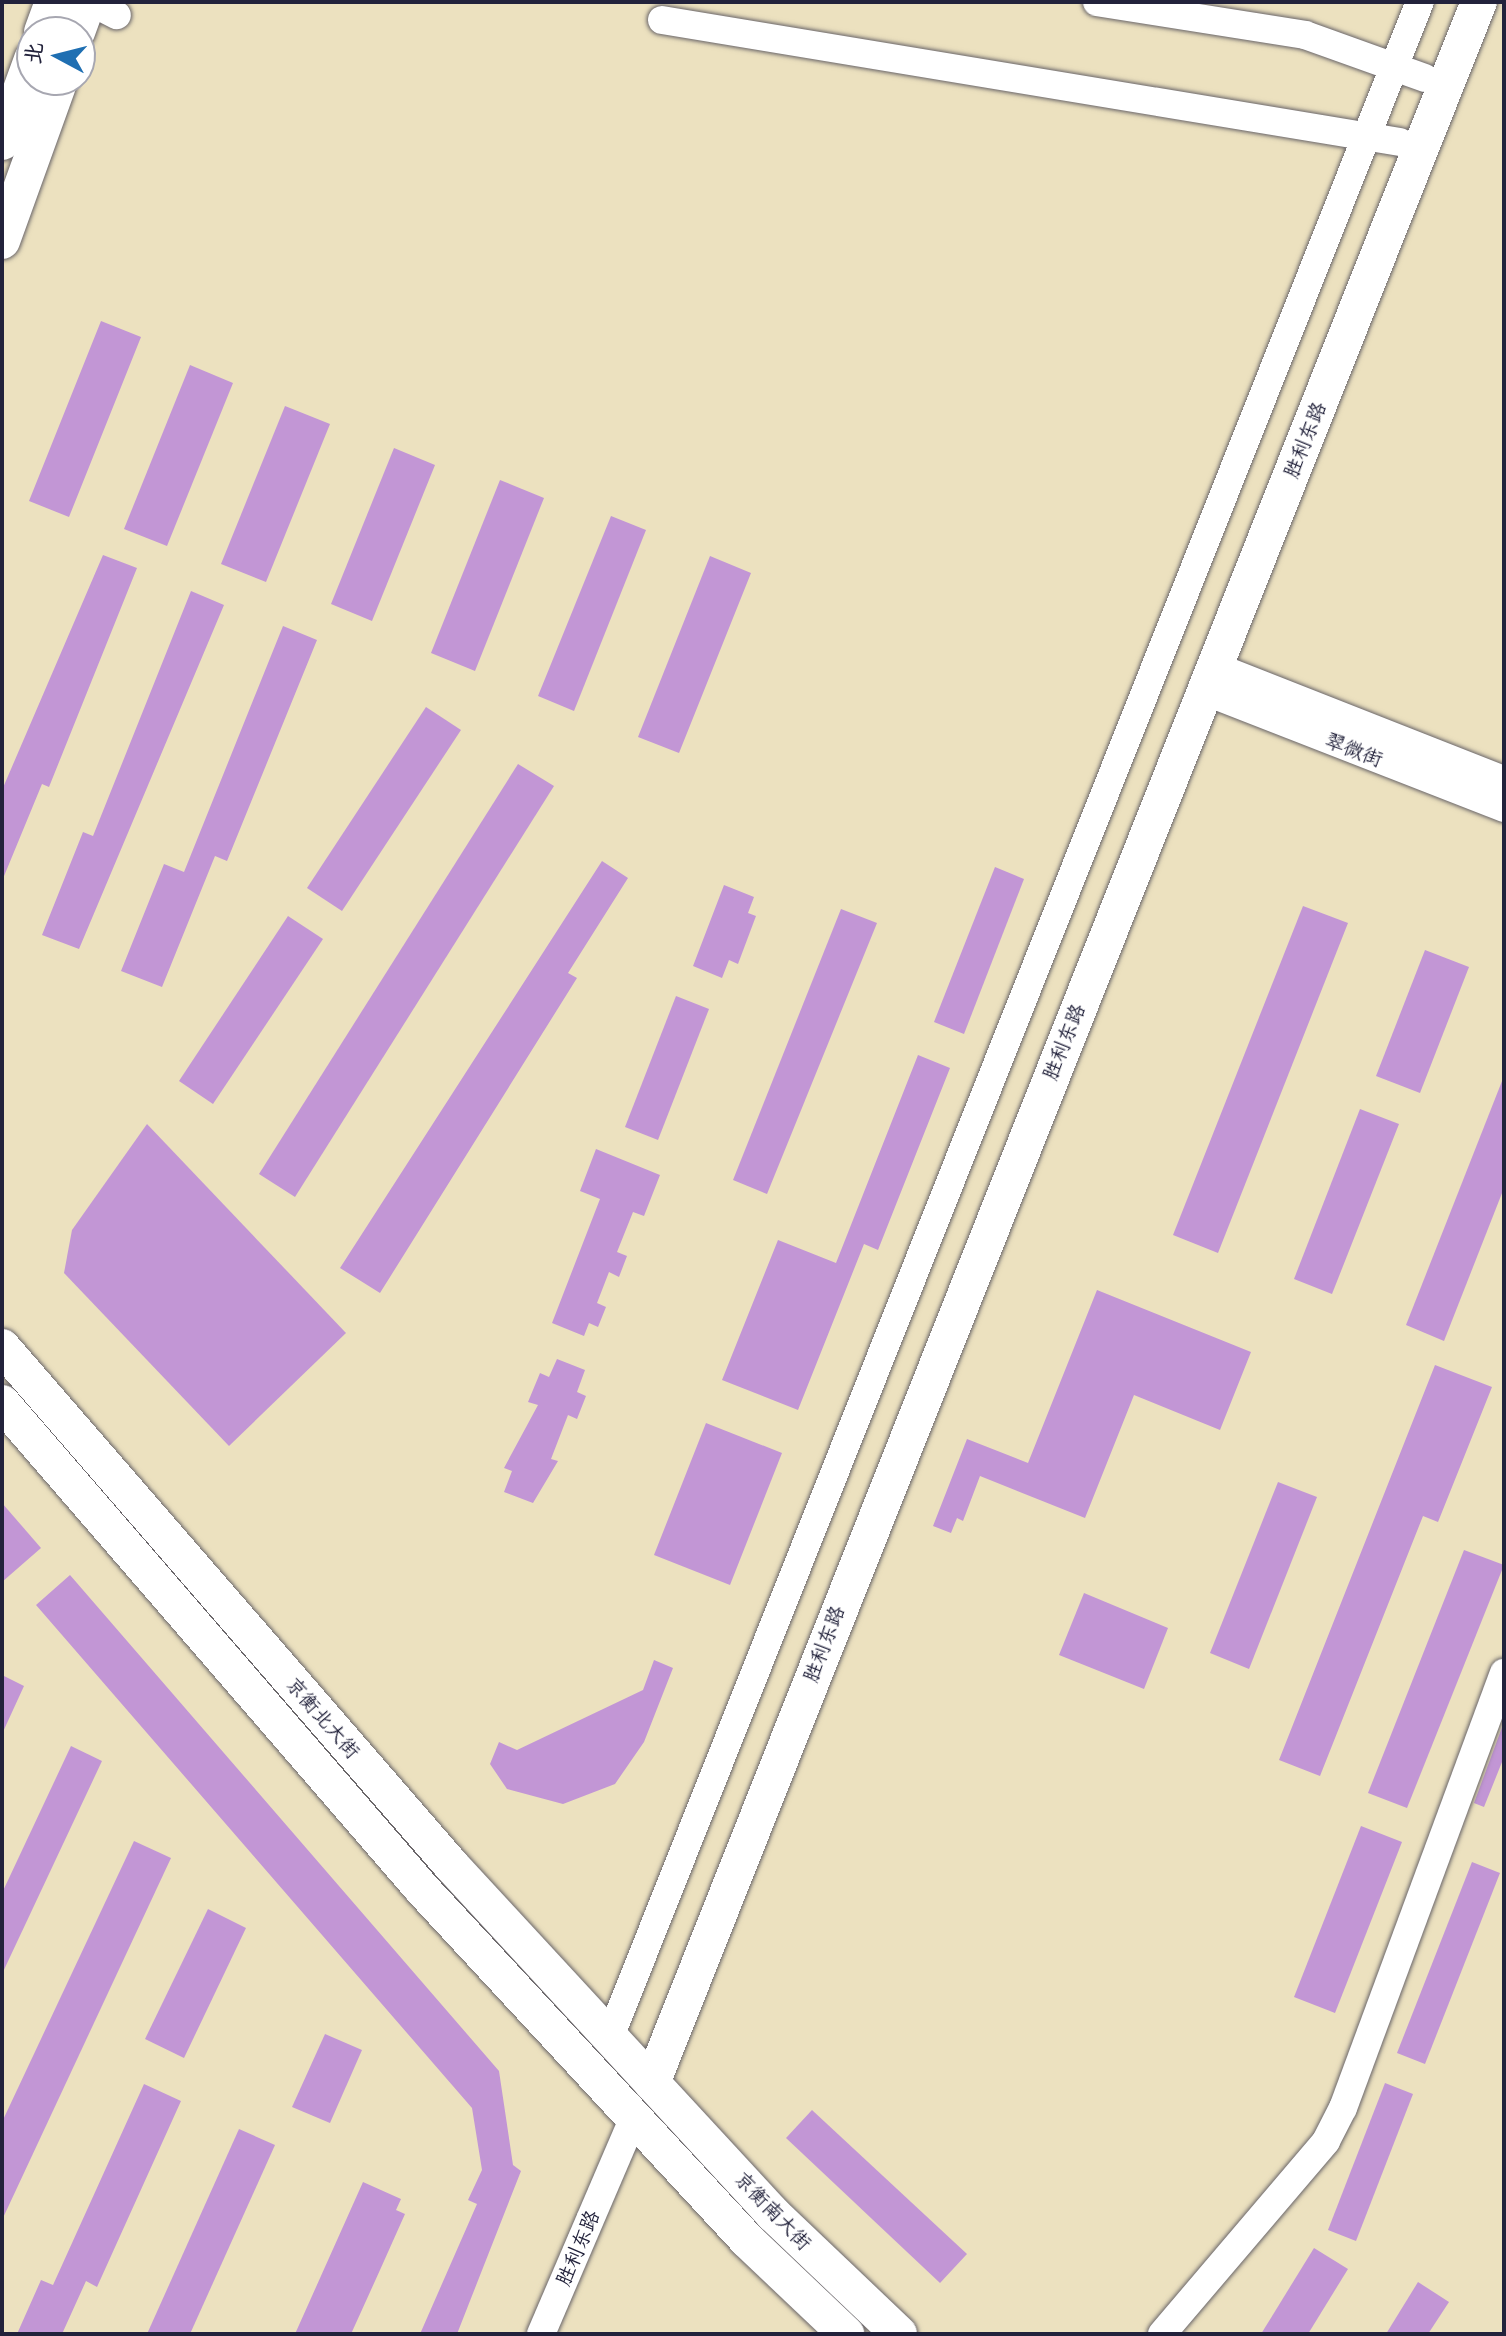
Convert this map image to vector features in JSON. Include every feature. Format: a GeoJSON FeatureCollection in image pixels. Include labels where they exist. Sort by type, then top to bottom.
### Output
{"type":"FeatureCollection","features":[{"type":"Feature","properties":{"kind":"main road","name":"胜利东路"},"geometry":{"type":"LineString","coordinates":[[632,2061],[1383,139],[1410,72],[1456,2]]}},
{"type":"Feature","properties":{"kind":"main road","name":"胜利东路"},"geometry":{"type":"LineString","coordinates":[[632,2061],[1209,678],[1479,2]]}},
{"type":"Feature","properties":{"kind":"main road"},"geometry":{"type":"LineString","coordinates":[[2,142],[19,96]]}},
{"type":"Feature","properties":{"kind":"main road"},"geometry":{"type":"LineString","coordinates":[[2,241],[54,96]]}},
{"type":"Feature","properties":{"kind":"main road","name":"京衡北大街"},"geometry":{"type":"LineString","coordinates":[[2,1347],[441,1854],[632,2061]]}},
{"type":"Feature","properties":{"kind":"main road","name":"京衡北大街"},"geometry":{"type":"LineString","coordinates":[[2,1403],[423,1890],[634,2117]]}},
{"type":"Feature","properties":{"kind":"main road","name":"京衡南大街"},"geometry":{"type":"LineString","coordinates":[[632,2061],[773,2214],[899,2334]]}},
{"type":"Feature","properties":{"kind":"main road","name":"京衡南大街"},"geometry":{"type":"LineString","coordinates":[[634,2117],[846,2334]]}},
{"type":"Feature","properties":{"kind":"street"},"geometry":{"type":"LineString","coordinates":[[1097,2],[1305,35],[1410,72],[1420,2]]}},
{"type":"Feature","properties":{"kind":"street"},"geometry":{"type":"LineString","coordinates":[[662,20],[1383,139]]}},
{"type":"Feature","properties":{"kind":"street","name":"翠微街"},"geometry":{"type":"LineString","coordinates":[[1209,678],[1504,780]]}},
{"type":"Feature","properties":{"kind":"street","name":"翠微街"},"geometry":{"type":"LineString","coordinates":[[1209,678],[1504,808]]}},
{"type":"Feature","properties":{"kind":"street"},"geometry":{"type":"LineString","coordinates":[[1162,2334],[1326,2141],[1504,1673]]}},
{"type":"Feature","properties":{"kind":"street","name":"胜利东路"},"geometry":{"type":"LineString","coordinates":[[541,2334],[634,2117]]}},
{"type":"Feature","properties":{"kind":"building"},"geometry":{"type":"Polygon","coordinates":[[[101,321],[141,337],[69,517],[29,501],[101,321]]]}},
{"type":"Feature","properties":{"kind":"building"},"geometry":{"type":"Polygon","coordinates":[[[190,365],[233,383],[167,546],[124,529],[190,365]]]}},
{"type":"Feature","properties":{"kind":"building"},"geometry":{"type":"Polygon","coordinates":[[[285,406],[330,424],[266,582],[221,564],[285,406]]]}},
{"type":"Feature","properties":{"kind":"building"},"geometry":{"type":"Polygon","coordinates":[[[394,448],[435,465],[372,621],[331,604],[394,448]]]}},
{"type":"Feature","properties":{"kind":"building"},"geometry":{"type":"Polygon","coordinates":[[[500,480],[544,498],[475,671],[431,653],[500,480]]]}},
{"type":"Feature","properties":{"kind":"building"},"geometry":{"type":"Polygon","coordinates":[[[611,516],[646,530],[574,711],[538,696],[611,516]]]}},
{"type":"Feature","properties":{"kind":"building"},"geometry":{"type":"Polygon","coordinates":[[[103,555],[137,568],[49,787],[42,784],[2,881],[2,790],[103,555]]]}},
{"type":"Feature","properties":{"kind":"building"},"geometry":{"type":"Polygon","coordinates":[[[710,556],[751,573],[679,753],[638,737],[710,556]]]}},
{"type":"Feature","properties":{"kind":"building"},"geometry":{"type":"Polygon","coordinates":[[[191,591],[224,605],[79,949],[42,935],[83,832],[93,836],[191,591]]]}},
{"type":"Feature","properties":{"kind":"building"},"geometry":{"type":"Polygon","coordinates":[[[283,626],[317,640],[227,861],[215,856],[162,987],[121,971],[164,864],[184,872],[283,626]]]}},
{"type":"Feature","properties":{"kind":"building"},"geometry":{"type":"Polygon","coordinates":[[[426,707],[461,730],[342,911],[307,888],[426,707]]]}},
{"type":"Feature","properties":{"kind":"building"},"geometry":{"type":"Polygon","coordinates":[[[518,764],[554,786],[295,1197],[259,1174],[518,764]]]}},
{"type":"Feature","properties":{"kind":"building"},"geometry":{"type":"Polygon","coordinates":[[[602,861],[628,878],[568,973],[577,978],[380,1293],[340,1268],[602,861]]]}},
{"type":"Feature","properties":{"kind":"building"},"geometry":{"type":"Polygon","coordinates":[[[995,867],[1024,879],[964,1034],[934,1022],[995,867]]]}},
{"type":"Feature","properties":{"kind":"building"},"geometry":{"type":"Polygon","coordinates":[[[724,885],[754,897],[748,913],[756,916],[738,964],[729,960],[722,978],[693,966],[724,885]]]}},
{"type":"Feature","properties":{"kind":"building"},"geometry":{"type":"Polygon","coordinates":[[[1303,906],[1348,923],[1218,1253],[1173,1235],[1303,906]]]}},
{"type":"Feature","properties":{"kind":"building"},"geometry":{"type":"Polygon","coordinates":[[[841,909],[877,923],[767,1194],[733,1180],[841,909]]]}},
{"type":"Feature","properties":{"kind":"building"},"geometry":{"type":"Polygon","coordinates":[[[288,916],[323,939],[213,1104],[179,1081],[288,916]]]}},
{"type":"Feature","properties":{"kind":"building"},"geometry":{"type":"Polygon","coordinates":[[[1425,950],[1469,967],[1420,1093],[1376,1076],[1425,950]]]}},
{"type":"Feature","properties":{"kind":"building"},"geometry":{"type":"Polygon","coordinates":[[[676,996],[709,1009],[658,1140],[625,1127],[676,996]]]}},
{"type":"Feature","properties":{"kind":"building"},"geometry":{"type":"Polygon","coordinates":[[[918,1055],[950,1068],[878,1250],[864,1244],[798,1410],[722,1380],[778,1240],[836,1263],[918,1055]]]}},
{"type":"Feature","properties":{"kind":"building"},"geometry":{"type":"Polygon","coordinates":[[[1504,1076],[1504,1188],[1444,1341],[1406,1325],[1504,1076]]]}},
{"type":"Feature","properties":{"kind":"building"},"geometry":{"type":"Polygon","coordinates":[[[1360,1109],[1399,1124],[1332,1294],[1294,1279],[1360,1109]]]}},
{"type":"Feature","properties":{"kind":"building"},"geometry":{"type":"Polygon","coordinates":[[[147,1124],[346,1333],[229,1446],[64,1273],[72,1230],[147,1124]]]}},
{"type":"Feature","properties":{"kind":"building"},"geometry":{"type":"Polygon","coordinates":[[[596,1149],[660,1175],[644,1216],[633,1212],[617,1252],[627,1256],[619,1277],[609,1272],[597,1303],[606,1307],[598,1327],[589,1323],[584,1336],[552,1323],[600,1199],[580,1191],[596,1149]]]}},
{"type":"Feature","properties":{"kind":"building"},"geometry":{"type":"Polygon","coordinates":[[[1097,1290],[1251,1352],[1220,1430],[1134,1395],[1085,1518],[980,1476],[963,1521],[957,1518],[951,1533],[933,1526],[967,1439],[1028,1463],[1097,1290]]]}},
{"type":"Feature","properties":{"kind":"building"},"geometry":{"type":"Polygon","coordinates":[[[557,1359],[585,1370],[577,1392],[586,1396],[577,1419],[568,1415],[551,1459],[558,1461],[533,1503],[504,1492],[512,1471],[504,1468],[538,1405],[528,1402],[540,1373],[549,1377],[557,1359]]]}},
{"type":"Feature","properties":{"kind":"building"},"geometry":{"type":"Polygon","coordinates":[[[1435,1365],[1492,1387],[1438,1522],[1423,1516],[1320,1776],[1279,1760],[1435,1365]]]}},
{"type":"Feature","properties":{"kind":"building"},"geometry":{"type":"Polygon","coordinates":[[[706,1423],[782,1453],[730,1585],[654,1555],[706,1423]]]}},
{"type":"Feature","properties":{"kind":"building"},"geometry":{"type":"Polygon","coordinates":[[[1278,1482],[1317,1497],[1249,1669],[1210,1653],[1278,1482]]]}},
{"type":"Feature","properties":{"kind":"building"},"geometry":{"type":"Polygon","coordinates":[[[2,1503],[41,1548],[2,1582],[2,1503]]]}},
{"type":"Feature","properties":{"kind":"building"},"geometry":{"type":"Polygon","coordinates":[[[1464,1550],[1504,1565],[1407,1808],[1368,1793],[1464,1550]]]}},
{"type":"Feature","properties":{"kind":"building"},"geometry":{"type":"Polygon","coordinates":[[[70,1575],[499,2071],[513,2165],[521,2171],[457,2334],[420,2334],[477,2204],[468,2200],[482,2170],[472,2108],[36,1605],[70,1575]]]}},
{"type":"Feature","properties":{"kind":"building"},"geometry":{"type":"Polygon","coordinates":[[[1084,1593],[1168,1628],[1144,1689],[1059,1655],[1084,1593]]]}},
{"type":"Feature","properties":{"kind":"building"},"geometry":{"type":"Polygon","coordinates":[[[654,1660],[673,1668],[644,1742],[615,1784],[563,1804],[507,1789],[490,1764],[499,1742],[517,1750],[643,1690],[654,1660]]]}},
{"type":"Feature","properties":{"kind":"building"},"geometry":{"type":"Polygon","coordinates":[[[2,1675],[24,1686],[2,1734],[2,1675]]]}},
{"type":"Feature","properties":{"kind":"building"},"geometry":{"type":"Polygon","coordinates":[[[1504,1722],[1504,1757],[1484,1807],[1474,1803],[1504,1722]]]}},
{"type":"Feature","properties":{"kind":"building"},"geometry":{"type":"Polygon","coordinates":[[[71,1746],[102,1761],[2,1974],[2,1893],[71,1746]]]}},
{"type":"Feature","properties":{"kind":"building"},"geometry":{"type":"Polygon","coordinates":[[[1361,1826],[1402,1842],[1335,2013],[1294,1997],[1361,1826]]]}},
{"type":"Feature","properties":{"kind":"building"},"geometry":{"type":"Polygon","coordinates":[[[134,1841],[171,1858],[2,2220],[2,2122],[134,1841]]]}},
{"type":"Feature","properties":{"kind":"building"},"geometry":{"type":"Polygon","coordinates":[[[1472,1862],[1500,1873],[1425,2064],[1397,2053],[1472,1862]]]}},
{"type":"Feature","properties":{"kind":"building"},"geometry":{"type":"Polygon","coordinates":[[[208,1909],[246,1928],[184,2058],[145,2039],[208,1909]]]}},
{"type":"Feature","properties":{"kind":"building"},"geometry":{"type":"Polygon","coordinates":[[[325,2034],[362,2050],[330,2123],[292,2107],[325,2034]]]}},
{"type":"Feature","properties":{"kind":"building"},"geometry":{"type":"Polygon","coordinates":[[[1385,2083],[1413,2094],[1356,2241],[1328,2230],[1385,2083]]]}},
{"type":"Feature","properties":{"kind":"building"},"geometry":{"type":"Polygon","coordinates":[[[144,2084],[181,2101],[97,2287],[86,2281],[62,2334],[17,2334],[41,2280],[53,2285],[144,2084]]]}},
{"type":"Feature","properties":{"kind":"building"},"geometry":{"type":"Polygon","coordinates":[[[812,2110],[967,2254],[940,2283],[786,2138],[812,2110]]]}},
{"type":"Feature","properties":{"kind":"building"},"geometry":{"type":"Polygon","coordinates":[[[239,2129],[275,2145],[190,2334],[147,2334],[239,2129]]]}},
{"type":"Feature","properties":{"kind":"building"},"geometry":{"type":"Polygon","coordinates":[[[363,2182],[401,2199],[396,2210],[405,2214],[380,2270],[351,2334],[295,2334],[363,2182]]]}},
{"type":"Feature","properties":{"kind":"building"},"geometry":{"type":"Polygon","coordinates":[[[1314,2248],[1348,2269],[1308,2334],[1261,2334],[1314,2248]]]}},
{"type":"Feature","properties":{"kind":"building"},"geometry":{"type":"Polygon","coordinates":[[[1418,2282],[1449,2302],[1428,2334],[1386,2334],[1418,2282]]]}}]}
